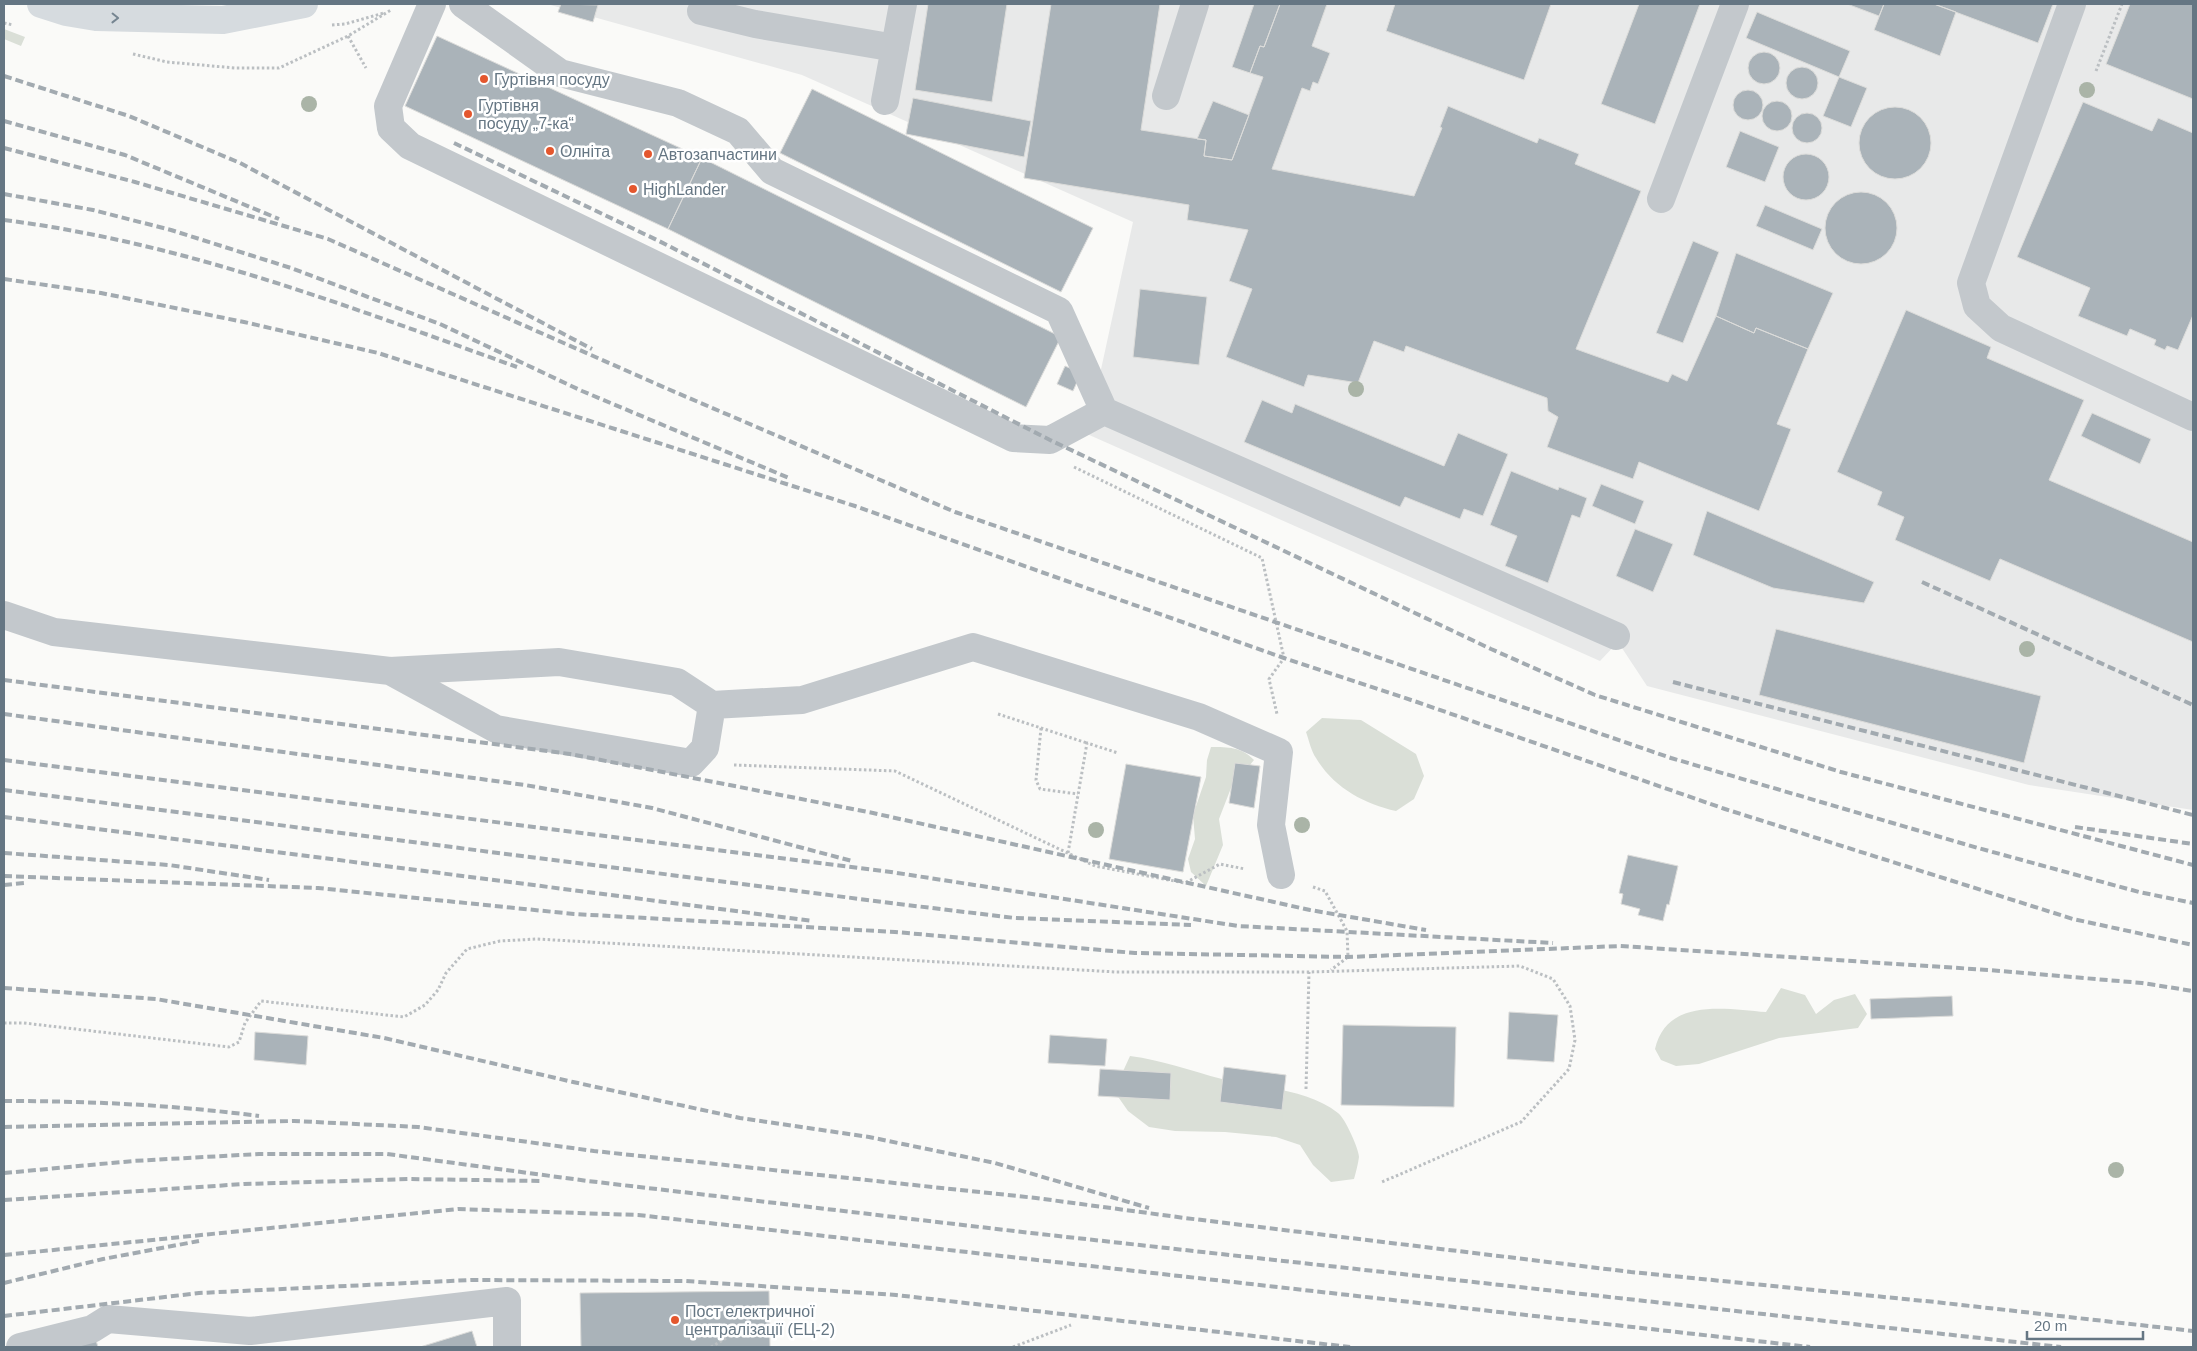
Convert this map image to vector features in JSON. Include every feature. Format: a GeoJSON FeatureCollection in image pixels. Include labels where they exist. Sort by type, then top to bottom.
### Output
{"type":"FeatureCollection","features":[{"type":"Feature","properties":{"kind":"main road"},"geometry":{"type":"LineString","coordinates":[[41,4],[66,12],[96,17],[223,20],[304,4]]}},
{"type":"Feature","properties":{"kind":"lane"},"geometry":{"type":"LineString","coordinates":[[432,4],[388,106],[390,128],[410,146],[1013,438],[1050,440],[1104,411]]}},
{"type":"Feature","properties":{"kind":"lane"},"geometry":{"type":"LineString","coordinates":[[462,4],[560,73],[678,103],[738,131],[772,171],[1059,311],[1104,411],[1616,636]]}},
{"type":"Feature","properties":{"kind":"lane"},"geometry":{"type":"LineString","coordinates":[[885,101],[903,4]]}},
{"type":"Feature","properties":{"kind":"lane"},"geometry":{"type":"LineString","coordinates":[[1166,96],[1195,4]]}},
{"type":"Feature","properties":{"kind":"lane"},"geometry":{"type":"LineString","coordinates":[[1661,199],[1735,4]]}},
{"type":"Feature","properties":{"kind":"lane"},"geometry":{"type":"LineString","coordinates":[[2072,4],[1971,283],[1977,306],[2001,328],[2193,417]]}},
{"type":"Feature","properties":{"kind":"lane"},"geometry":{"type":"LineString","coordinates":[[701,12],[755,24],[895,48]]}},
{"type":"Feature","properties":{"kind":"lane"},"geometry":{"type":"LineString","coordinates":[[4,615],[54,632],[390,671],[559,662],[677,682],[712,705],[802,700],[973,647],[1199,717],[1279,752],[1271,825],[1281,874]]}},
{"type":"Feature","properties":{"kind":"lane"},"geometry":{"type":"LineString","coordinates":[[390,671],[496,729],[691,763],[704,748],[712,705]]}},
{"type":"Feature","properties":{"kind":"lane"},"geometry":{"type":"LineString","coordinates":[[20,1347],[92,1329],[108,1319],[250,1331],[507,1301],[507,1347]]}},
{"type":"Feature","properties":{"kind":"path"},"geometry":{"type":"LineString","coordinates":[[2096,71],[2122,4]]}},
{"type":"Feature","properties":{"kind":"path"},"geometry":{"type":"LineString","coordinates":[[348,36],[393,8]]}},
{"type":"Feature","properties":{"kind":"path"},"geometry":{"type":"LineString","coordinates":[[1067,464],[1262,558],[1284,658],[1268,679],[1280,723],[1279,752]]}},
{"type":"Feature","properties":{"kind":"path"},"geometry":{"type":"LineString","coordinates":[[998,714],[1118,753]]}},
{"type":"Feature","properties":{"kind":"path"},"geometry":{"type":"LineString","coordinates":[[1041,728],[1036,780],[1040,789],[1078,794]]}},
{"type":"Feature","properties":{"kind":"path"},"geometry":{"type":"LineString","coordinates":[[1068,853],[1087,743]]}},
{"type":"Feature","properties":{"kind":"path"},"geometry":{"type":"LineString","coordinates":[[691,763],[895,771],[1095,866],[1185,883],[1220,864]]}},
{"type":"Feature","properties":{"kind":"path"},"geometry":{"type":"LineString","coordinates":[[4,1023],[24,1023],[228,1046],[239,1042],[245,1023],[261,1001],[404,1017],[425,1005],[438,990],[446,973],[467,949],[500,941],[537,939],[1116,972],[1309,972],[1520,966],[1554,979],[1570,1006],[1575,1040],[1569,1069],[1521,1122],[1382,1182]]}},
{"type":"Feature","properties":{"kind":"path"},"geometry":{"type":"LineString","coordinates":[[1306,1089],[1309,972]]}},
{"type":"Feature","properties":{"kind":"path"},"geometry":{"type":"LineString","coordinates":[[1013,1347],[1070,1325]]}},
{"type":"Feature","properties":{"kind":"path"},"geometry":{"type":"LineString","coordinates":[[711,1347],[745,1327]]}},
{"type":"Feature","properties":{"kind":"shaded area"},"geometry":{"type":"Polygon","coordinates":[[[547,4],[2193,4],[2193,810],[2029,785],[1647,686],[1618,642],[1600,661],[1087,434],[1133,222],[802,75],[547,4]]]}},
{"type":"Feature","properties":{"kind":"shaded area"},"geometry":{"type":"Polygon","coordinates":[[[4,29],[25,37],[21,46],[4,39],[4,29]]]}},
{"type":"Feature","properties":{"kind":"shaded area"},"geometry":{"type":"Polygon","coordinates":[[[1322,718],[1361,720],[1416,754],[1424,776],[1414,799],[1396,811],[1372,804],[1340,786],[1331,778],[1316,758],[1306,732],[1322,718]]]}},
{"type":"Feature","properties":{"kind":"shaded area"},"geometry":{"type":"Polygon","coordinates":[[[1211,747],[1240,750],[1254,760],[1231,788],[1219,819],[1223,845],[1206,886],[1191,872],[1188,859],[1195,839],[1193,815],[1206,777],[1207,760],[1211,747]]]}},
{"type":"Feature","properties":{"kind":"shaded area"},"geometry":{"type":"Polygon","coordinates":[[[1781,988],[1805,995],[1816,1014],[1834,1000],[1855,994],[1867,1014],[1858,1028],[1779,1038],[1699,1064],[1676,1066],[1661,1060],[1655,1049],[1662,1032],[1672,1021],[1685,1014],[1700,1010],[1716,1009],[1766,1012],[1781,988]]]}},
{"type":"Feature","properties":{"kind":"shaded area"},"geometry":{"type":"Polygon","coordinates":[[[1130,1056],[1165,1063],[1222,1079],[1282,1090],[1312,1098],[1326,1105],[1341,1116],[1354,1141],[1359,1157],[1354,1179],[1331,1182],[1313,1165],[1300,1145],[1276,1137],[1225,1132],[1175,1131],[1149,1127],[1128,1111],[1114,1091],[1130,1056]]]}},
{"type":"Feature","properties":{"kind":"building"},"geometry":{"type":"Polygon","coordinates":[[[561,4],[598,5],[593,22],[558,12],[561,4]]]}},
{"type":"Feature","properties":{"kind":"building"},"geometry":{"type":"Polygon","coordinates":[[[928,4],[1007,4],[992,102],[915,90],[928,4]]]}},
{"type":"Feature","properties":{"kind":"building"},"geometry":{"type":"Polygon","coordinates":[[[1051,4],[1160,4],[1141,130],[1206,140],[1204,156],[1232,160],[1263,77],[1250,73],[1260,46],[1264,47],[1280,4],[1327,4],[1312,46],[1330,53],[1318,84],[1313,82],[1310,91],[1302,88],[1272,169],[1414,196],[1442,128],[1440,127],[1448,106],[1537,143],[1539,138],[1579,154],[1575,164],[1641,191],[1576,349],[1668,382],[1672,374],[1687,381],[1716,316],[1754,333],[1756,328],[1808,349],[1777,424],[1791,429],[1759,511],[1639,462],[1633,479],[1547,447],[1558,417],[1548,411],[1547,398],[1406,346],[1404,352],[1374,341],[1358,383],[1308,375],[1304,387],[1226,357],[1252,289],[1229,281],[1248,230],[1187,220],[1189,205],[1024,178],[1051,4]]]}},
{"type":"Feature","properties":{"kind":"building"},"geometry":{"type":"Polygon","coordinates":[[[1254,4],[1280,4],[1264,47],[1260,46],[1250,73],[1232,67],[1254,4]]]}},
{"type":"Feature","properties":{"kind":"building"},"geometry":{"type":"Polygon","coordinates":[[[1395,4],[1551,4],[1524,80],[1386,31],[1395,4]]]}},
{"type":"Feature","properties":{"kind":"building"},"geometry":{"type":"Polygon","coordinates":[[[1639,4],[1700,4],[1655,124],[1601,104],[1639,4]]]}},
{"type":"Feature","properties":{"kind":"building"},"geometry":{"type":"Polygon","coordinates":[[[1847,4],[1884,4],[1879,16],[1847,4]]]}},
{"type":"Feature","properties":{"kind":"building"},"geometry":{"type":"Polygon","coordinates":[[[1884,4],[1934,4],[1956,12],[1940,56],[1874,30],[1884,4]]]}},
{"type":"Feature","properties":{"kind":"building"},"geometry":{"type":"Polygon","coordinates":[[[1934,4],[2053,4],[2038,43],[1934,4]]]}},
{"type":"Feature","properties":{"kind":"building"},"geometry":{"type":"Polygon","coordinates":[[[2130,4],[2193,4],[2193,99],[2106,64],[2130,4]]]}},
{"type":"Feature","properties":{"kind":"building"},"geometry":{"type":"Polygon","coordinates":[[[1757,12],[1850,51],[1839,77],[1746,38],[1757,12]]]}},
{"type":"Feature","properties":{"kind":"building"},"geometry":{"type":"Polygon","coordinates":[[[437,36],[702,158],[668,229],[405,106],[437,36]]]}},
{"type":"Feature","properties":{"kind":"building"},"geometry":{"type":"Polygon","coordinates":[[[1764,52],[1770,53],[1775,57],[1779,62],[1779,74],[1775,79],[1770,83],[1764,84],[1758,83],[1753,79],[1749,74],[1748,68],[1749,62],[1753,57],[1758,53],[1764,52]]]}},
{"type":"Feature","properties":{"kind":"building"},"geometry":{"type":"Polygon","coordinates":[[[1802,67],[1808,68],[1813,72],[1817,77],[1817,89],[1813,94],[1808,98],[1802,99],[1796,98],[1791,94],[1787,89],[1786,83],[1787,77],[1791,72],[1796,68],[1802,67]]]}},
{"type":"Feature","properties":{"kind":"building"},"geometry":{"type":"Polygon","coordinates":[[[1839,77],[1867,88],[1851,127],[1823,116],[1839,77]]]}},
{"type":"Feature","properties":{"kind":"building"},"geometry":{"type":"Polygon","coordinates":[[[812,89],[1093,228],[1061,292],[780,153],[812,89]]]}},
{"type":"Feature","properties":{"kind":"building"},"geometry":{"type":"Polygon","coordinates":[[[1748,90],[1759,94],[1763,105],[1759,116],[1748,120],[1737,116],[1733,105],[1737,94],[1748,90]]]}},
{"type":"Feature","properties":{"kind":"building"},"geometry":{"type":"Polygon","coordinates":[[[913,98],[1031,121],[1024,157],[906,134],[913,98]]]}},
{"type":"Feature","properties":{"kind":"building"},"geometry":{"type":"Polygon","coordinates":[[[1213,101],[1249,115],[1232,160],[1204,156],[1206,140],[1197,139],[1213,101]]]}},
{"type":"Feature","properties":{"kind":"building"},"geometry":{"type":"Polygon","coordinates":[[[1777,101],[1788,105],[1792,116],[1788,127],[1777,131],[1766,127],[1762,116],[1766,105],[1777,101]]]}},
{"type":"Feature","properties":{"kind":"building"},"geometry":{"type":"Polygon","coordinates":[[[2083,102],[2152,131],[2158,118],[2193,133],[2193,315],[2178,350],[2167,346],[2165,350],[2154,345],[2156,340],[2130,329],[2127,336],[2078,316],[2090,288],[2017,257],[2083,102]]]}},
{"type":"Feature","properties":{"kind":"building"},"geometry":{"type":"Polygon","coordinates":[[[1895,107],[1915,113],[1925,123],[1931,143],[1925,163],[1915,173],[1895,179],[1875,173],[1865,163],[1859,143],[1865,123],[1875,113],[1895,107]]]}},
{"type":"Feature","properties":{"kind":"building"},"geometry":{"type":"Polygon","coordinates":[[[1807,113],[1818,117],[1822,128],[1818,139],[1807,143],[1796,139],[1792,128],[1796,117],[1807,113]]]}},
{"type":"Feature","properties":{"kind":"building"},"geometry":{"type":"Polygon","coordinates":[[[1740,131],[1779,147],[1765,182],[1726,167],[1740,131]]]}},
{"type":"Feature","properties":{"kind":"building"},"geometry":{"type":"Polygon","coordinates":[[[1806,154],[1819,158],[1825,164],[1829,177],[1825,190],[1819,196],[1806,200],[1793,196],[1787,190],[1783,177],[1787,164],[1793,158],[1806,154]]]}},
{"type":"Feature","properties":{"kind":"building"},"geometry":{"type":"Polygon","coordinates":[[[702,158],[1061,337],[1026,407],[668,229],[702,158]]]}},
{"type":"Feature","properties":{"kind":"building"},"geometry":{"type":"Polygon","coordinates":[[[1861,192],[1881,198],[1891,208],[1897,228],[1891,248],[1881,258],[1861,264],[1841,258],[1831,248],[1825,228],[1831,208],[1841,198],[1861,192]]]}},
{"type":"Feature","properties":{"kind":"building"},"geometry":{"type":"Polygon","coordinates":[[[1765,205],[1822,229],[1813,250],[1756,226],[1765,205]]]}},
{"type":"Feature","properties":{"kind":"building"},"geometry":{"type":"Polygon","coordinates":[[[1693,241],[1719,252],[1683,343],[1656,333],[1693,241]]]}},
{"type":"Feature","properties":{"kind":"building"},"geometry":{"type":"Polygon","coordinates":[[[1736,253],[1833,293],[1808,349],[1756,328],[1754,333],[1716,316],[1736,253]]]}},
{"type":"Feature","properties":{"kind":"building"},"geometry":{"type":"Polygon","coordinates":[[[1140,289],[1207,297],[1199,365],[1133,357],[1140,289]]]}},
{"type":"Feature","properties":{"kind":"building"},"geometry":{"type":"Polygon","coordinates":[[[1906,310],[1991,347],[1987,358],[2084,400],[2049,480],[2193,542],[2193,642],[2000,559],[1990,581],[1895,540],[1904,517],[1877,505],[1882,492],[1837,472],[1906,310]]]}},
{"type":"Feature","properties":{"kind":"building"},"geometry":{"type":"Polygon","coordinates":[[[1065,366],[1081,373],[1073,391],[1057,384],[1065,366]]]}},
{"type":"Feature","properties":{"kind":"building"},"geometry":{"type":"Polygon","coordinates":[[[1262,400],[1292,413],[1295,404],[1444,466],[1458,433],[1508,454],[1483,516],[1464,509],[1460,519],[1405,497],[1400,507],[1244,442],[1262,400]]]}},
{"type":"Feature","properties":{"kind":"building"},"geometry":{"type":"Polygon","coordinates":[[[2092,413],[2151,439],[2140,464],[2081,436],[2092,413]]]}},
{"type":"Feature","properties":{"kind":"building"},"geometry":{"type":"Polygon","coordinates":[[[1511,471],[1558,490],[1559,487],[1587,498],[1580,518],[1572,515],[1548,583],[1505,566],[1517,536],[1490,525],[1511,471]]]}},
{"type":"Feature","properties":{"kind":"building"},"geometry":{"type":"Polygon","coordinates":[[[1601,484],[1644,501],[1635,524],[1592,506],[1601,484]]]}},
{"type":"Feature","properties":{"kind":"building"},"geometry":{"type":"Polygon","coordinates":[[[1707,511],[1874,582],[1864,603],[1773,588],[1693,555],[1707,511]]]}},
{"type":"Feature","properties":{"kind":"building"},"geometry":{"type":"Polygon","coordinates":[[[1635,529],[1673,544],[1653,592],[1616,576],[1635,529]]]}},
{"type":"Feature","properties":{"kind":"building"},"geometry":{"type":"Polygon","coordinates":[[[1776,629],[2041,696],[2024,763],[1759,695],[1776,629]]]}},
{"type":"Feature","properties":{"kind":"building"},"geometry":{"type":"Polygon","coordinates":[[[1235,763],[1260,766],[1254,808],[1229,803],[1235,763]]]}},
{"type":"Feature","properties":{"kind":"building"},"geometry":{"type":"Polygon","coordinates":[[[1126,764],[1201,777],[1183,872],[1109,859],[1126,764]]]}},
{"type":"Feature","properties":{"kind":"building"},"geometry":{"type":"Polygon","coordinates":[[[1628,855],[1678,866],[1669,905],[1667,904],[1663,921],[1638,915],[1640,909],[1621,904],[1623,894],[1619,893],[1628,855]]]}},
{"type":"Feature","properties":{"kind":"building"},"geometry":{"type":"Polygon","coordinates":[[[1952,996],[1953,1016],[1871,1019],[1870,999],[1952,996]]]}},
{"type":"Feature","properties":{"kind":"building"},"geometry":{"type":"Polygon","coordinates":[[[1509,1012],[1558,1015],[1554,1062],[1507,1059],[1509,1012]]]}},
{"type":"Feature","properties":{"kind":"building"},"geometry":{"type":"Polygon","coordinates":[[[1343,1025],[1456,1027],[1454,1107],[1341,1105],[1343,1025]]]}},
{"type":"Feature","properties":{"kind":"building"},"geometry":{"type":"Polygon","coordinates":[[[255,1032],[308,1036],[306,1065],[254,1060],[255,1032]]]}},
{"type":"Feature","properties":{"kind":"building"},"geometry":{"type":"Polygon","coordinates":[[[1050,1035],[1107,1039],[1105,1066],[1048,1063],[1050,1035]]]}},
{"type":"Feature","properties":{"kind":"building"},"geometry":{"type":"Polygon","coordinates":[[[1224,1067],[1286,1075],[1282,1110],[1220,1102],[1224,1067]]]}},
{"type":"Feature","properties":{"kind":"building"},"geometry":{"type":"Polygon","coordinates":[[[1100,1069],[1171,1073],[1170,1100],[1098,1096],[1100,1069]]]}},
{"type":"Feature","properties":{"kind":"building","name":"Пост електричної централізації (ЕЦ-2)"},"geometry":{"type":"Polygon","coordinates":[[[769,1291],[770,1347],[581,1347],[580,1293],[769,1291]]]}},
{"type":"Feature","properties":{"kind":"building"},"geometry":{"type":"Polygon","coordinates":[[[472,1331],[477,1347],[420,1347],[472,1331]]]}},
{"type":"Feature","properties":{"kind":"building"},"geometry":{"type":"Polygon","coordinates":[[[95,1337],[98,1347],[64,1347],[95,1337]]]}},
{"type":"Feature","properties":{"kind":"railway"},"geometry":{"type":"LineString","coordinates":[[4,76],[129,116],[240,163],[592,349]]}},
{"type":"Feature","properties":{"kind":"railway"},"geometry":{"type":"LineString","coordinates":[[4,121],[125,155],[279,219]]}},
{"type":"Feature","properties":{"kind":"railway"},"geometry":{"type":"LineString","coordinates":[[454,143],[659,241],[1050,440],[1491,649],[1595,695],[1841,772],[2193,865]]}},
{"type":"Feature","properties":{"kind":"railway"},"geometry":{"type":"LineString","coordinates":[[4,148],[135,182],[328,239],[668,389],[955,512],[1671,758],[1978,848],[2139,892],[2193,903]]}},
{"type":"Feature","properties":{"kind":"railway"},"geometry":{"type":"LineString","coordinates":[[4,194],[93,210],[171,230],[291,268],[440,324],[582,391],[789,478]]}},
{"type":"Feature","properties":{"kind":"railway"},"geometry":{"type":"LineString","coordinates":[[4,220],[71,230],[137,244],[265,279],[517,367]]}},
{"type":"Feature","properties":{"kind":"railway"},"geometry":{"type":"LineString","coordinates":[[4,279],[101,293],[244,322],[378,353],[855,506],[1284,658],[1725,809],[2073,919],[2193,945]]}},
{"type":"Feature","properties":{"kind":"railway"},"geometry":{"type":"LineString","coordinates":[[1922,582],[2193,705]]}},
{"type":"Feature","properties":{"kind":"railway"},"geometry":{"type":"LineString","coordinates":[[4,680],[570,754],[873,813],[1310,910],[1426,930]]}},
{"type":"Feature","properties":{"kind":"railway"},"geometry":{"type":"LineString","coordinates":[[1673,682],[2193,815]]}},
{"type":"Feature","properties":{"kind":"railway"},"geometry":{"type":"LineString","coordinates":[[4,714],[525,785],[652,808],[852,861]]}},
{"type":"Feature","properties":{"kind":"railway"},"geometry":{"type":"LineString","coordinates":[[4,760],[891,872],[1238,926],[1553,943]]}},
{"type":"Feature","properties":{"kind":"railway"},"geometry":{"type":"LineString","coordinates":[[4,790],[1015,918],[1191,925]]}},
{"type":"Feature","properties":{"kind":"railway"},"geometry":{"type":"LineString","coordinates":[[4,817],[813,921]]}},
{"type":"Feature","properties":{"kind":"railway"},"geometry":{"type":"LineString","coordinates":[[2075,827],[2193,844]]}},
{"type":"Feature","properties":{"kind":"railway"},"geometry":{"type":"LineString","coordinates":[[4,853],[169,865],[269,880]]}},
{"type":"Feature","properties":{"kind":"railway"},"geometry":{"type":"LineString","coordinates":[[4,876],[318,888],[574,914],[895,932],[1135,953],[1348,957],[1620,946],[1989,970],[2142,983],[2193,991]]}},
{"type":"Feature","properties":{"kind":"railway"},"geometry":{"type":"LineString","coordinates":[[4,885],[25,883]]}},
{"type":"Feature","properties":{"kind":"railway"},"geometry":{"type":"LineString","coordinates":[[4,988],[156,999],[384,1038],[740,1118],[869,1137],[995,1163],[1149,1208]]}},
{"type":"Feature","properties":{"kind":"railway"},"geometry":{"type":"LineString","coordinates":[[4,1101],[132,1104],[259,1116]]}},
{"type":"Feature","properties":{"kind":"railway"},"geometry":{"type":"LineString","coordinates":[[4,1127],[294,1121],[418,1127],[594,1151],[1036,1198],[1631,1272],[1935,1302],[2193,1331]]}},
{"type":"Feature","properties":{"kind":"railway"},"geometry":{"type":"LineString","coordinates":[[4,1173],[133,1161],[259,1154],[387,1154],[588,1181],[1031,1233],[2061,1347]]}},
{"type":"Feature","properties":{"kind":"railway"},"geometry":{"type":"LineString","coordinates":[[4,1200],[244,1184],[411,1179],[540,1181]]}},
{"type":"Feature","properties":{"kind":"railway"},"geometry":{"type":"LineString","coordinates":[[4,1255],[458,1209],[638,1215],[1810,1347]]}},
{"type":"Feature","properties":{"kind":"railway"},"geometry":{"type":"LineString","coordinates":[[4,1283],[103,1259],[199,1241]]}},
{"type":"Feature","properties":{"kind":"railway"},"geometry":{"type":"LineString","coordinates":[[4,1316],[199,1293],[471,1280],[685,1281],[896,1295],[1350,1347]]}},
{"type":"Feature","properties":{"kind":"place","name":"Гуртівня посуду"},"geometry":{"type":"Point","coordinates":[484,79]}},
{"type":"Feature","properties":{"kind":"place","name":"Гуртівня посуду „7-ка“"},"geometry":{"type":"Point","coordinates":[468,114]}},
{"type":"Feature","properties":{"kind":"place","name":"Олніта"},"geometry":{"type":"Point","coordinates":[550,151]}},
{"type":"Feature","properties":{"kind":"place","name":"Автозапчастини"},"geometry":{"type":"Point","coordinates":[648,154]}},
{"type":"Feature","properties":{"kind":"place","name":"HighLander"},"geometry":{"type":"Point","coordinates":[633,189]}},
{"type":"Feature","properties":{"kind":"place","name":"Пост електричної централізації (ЕЦ-2)"},"geometry":{"type":"Point","coordinates":[675,1320]}}]}
